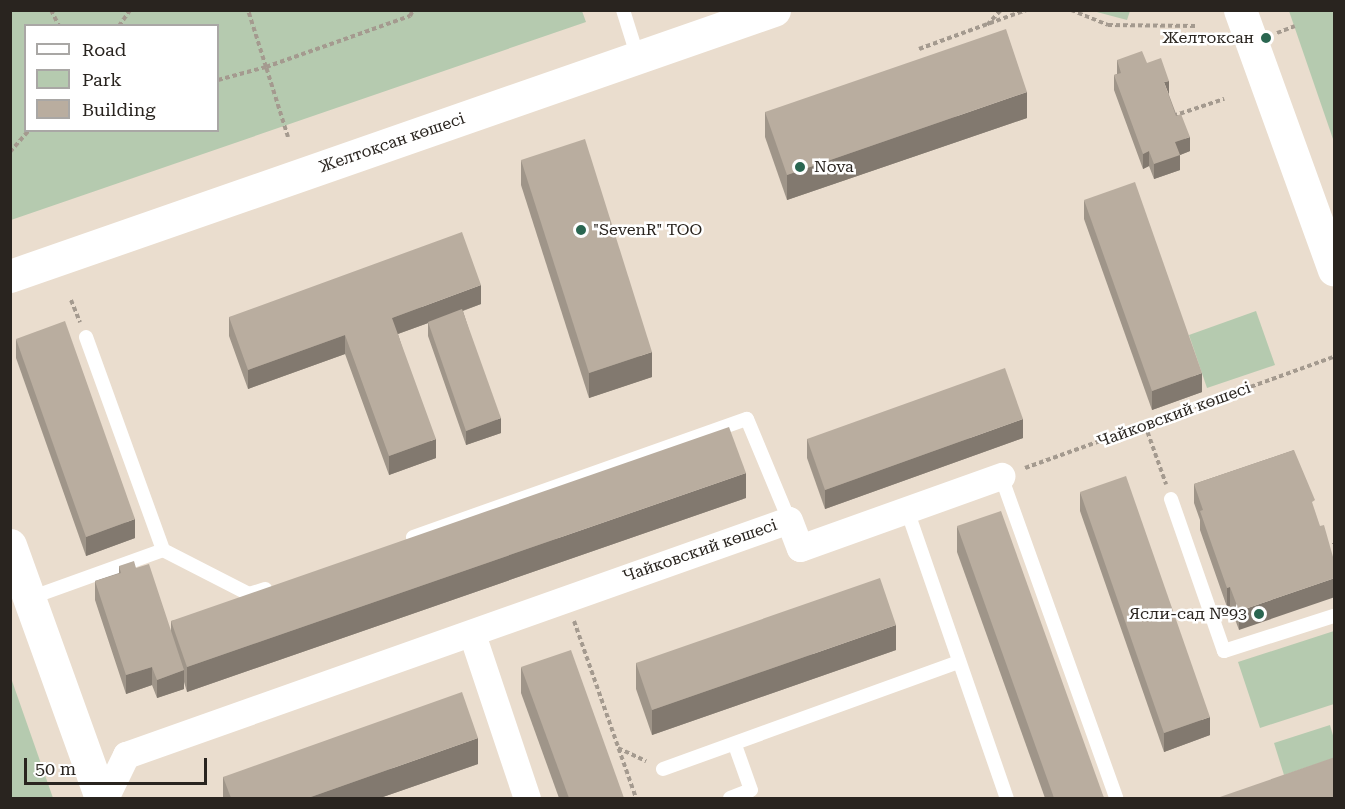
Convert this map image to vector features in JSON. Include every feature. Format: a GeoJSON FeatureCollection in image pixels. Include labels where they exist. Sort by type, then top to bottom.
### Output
{"type":"FeatureCollection","features":[{"type":"Feature","properties":{"kind":"main road","name":"Желтоқсан көшесі"},"geometry":{"type":"LineString","coordinates":[[10,276],[774,10]]}},
{"type":"Feature","properties":{"kind":"main road"},"geometry":{"type":"LineString","coordinates":[[1240,10],[1335,269]]}},
{"type":"Feature","properties":{"kind":"main road"},"geometry":{"type":"LineString","coordinates":[[10,545],[103,798]]}},
{"type":"Feature","properties":{"kind":"street","name":"Чайковский көшесі"},"geometry":{"type":"LineString","coordinates":[[103,798],[126,755],[789,520],[800,548],[1001,476]]}},
{"type":"Feature","properties":{"kind":"street"},"geometry":{"type":"LineString","coordinates":[[472,634],[527,798]]}},
{"type":"Feature","properties":{"kind":"lane"},"geometry":{"type":"LineString","coordinates":[[623,10],[638,58]]}},
{"type":"Feature","properties":{"kind":"lane"},"geometry":{"type":"LineString","coordinates":[[86,337],[163,550],[249,594],[282,583]]}},
{"type":"Feature","properties":{"kind":"lane"},"geometry":{"type":"LineString","coordinates":[[404,540],[747,419],[789,520]]}},
{"type":"Feature","properties":{"kind":"lane"},"geometry":{"type":"LineString","coordinates":[[1001,476],[1116,798]]}},
{"type":"Feature","properties":{"kind":"lane"},"geometry":{"type":"LineString","coordinates":[[1171,499],[1224,651],[1335,616]]}},
{"type":"Feature","properties":{"kind":"lane"},"geometry":{"type":"LineString","coordinates":[[907,510],[1007,798]]}},
{"type":"Feature","properties":{"kind":"lane"},"geometry":{"type":"LineString","coordinates":[[30,598],[163,550]]}},
{"type":"Feature","properties":{"kind":"lane"},"geometry":{"type":"LineString","coordinates":[[663,769],[735,745],[959,662]]}},
{"type":"Feature","properties":{"kind":"lane"},"geometry":{"type":"LineString","coordinates":[[730,798],[751,790],[735,745]]}},
{"type":"Feature","properties":{"kind":"path"},"geometry":{"type":"LineString","coordinates":[[51,10],[58,24]]}},
{"type":"Feature","properties":{"kind":"path"},"geometry":{"type":"LineString","coordinates":[[120,24],[130,10]]}},
{"type":"Feature","properties":{"kind":"path"},"geometry":{"type":"LineString","coordinates":[[248,10],[288,137]]}},
{"type":"Feature","properties":{"kind":"path"},"geometry":{"type":"LineString","coordinates":[[219,80],[266,67],[410,16],[413,10]]}},
{"type":"Feature","properties":{"kind":"path"},"geometry":{"type":"LineString","coordinates":[[986,26],[1000,10]]}},
{"type":"Feature","properties":{"kind":"path"},"geometry":{"type":"LineString","coordinates":[[919,49],[1026,10]]}},
{"type":"Feature","properties":{"kind":"path"},"geometry":{"type":"LineString","coordinates":[[1071,10],[1108,25],[1196,26]]}},
{"type":"Feature","properties":{"kind":"path"},"geometry":{"type":"LineString","coordinates":[[1171,117],[1224,99]]}},
{"type":"Feature","properties":{"kind":"path"},"geometry":{"type":"LineString","coordinates":[[10,152],[27,132]]}},
{"type":"Feature","properties":{"kind":"path","name":"Чайковский көшесі"},"geometry":{"type":"LineString","coordinates":[[1001,476],[1335,357]]}},
{"type":"Feature","properties":{"kind":"path"},"geometry":{"type":"LineString","coordinates":[[1145,425],[1171,499]]}},
{"type":"Feature","properties":{"kind":"path"},"geometry":{"type":"LineString","coordinates":[[567,597],[636,798]]}},
{"type":"Feature","properties":{"kind":"path"},"geometry":{"type":"LineString","coordinates":[[617,748],[663,769]]}},
{"type":"Feature","properties":{"kind":"green space"},"geometry":{"type":"Polygon","coordinates":[[[11,11],[582,11],[586,22],[11,220],[11,11]]]}},
{"type":"Feature","properties":{"kind":"green space"},"geometry":{"type":"Polygon","coordinates":[[[1093,11],[1130,11],[1127,20],[1093,11]]]}},
{"type":"Feature","properties":{"kind":"green space"},"geometry":{"type":"Polygon","coordinates":[[[1289,11],[1334,11],[1334,142],[1289,11]]]}},
{"type":"Feature","properties":{"kind":"green space"},"geometry":{"type":"Polygon","coordinates":[[[1256,311],[1275,365],[1207,388],[1189,335],[1256,311]]]}},
{"type":"Feature","properties":{"kind":"green space"},"geometry":{"type":"Polygon","coordinates":[[[1334,631],[1334,704],[1260,728],[1238,662],[1334,631]]]}},
{"type":"Feature","properties":{"kind":"green space"},"geometry":{"type":"Polygon","coordinates":[[[11,678],[53,798],[11,798],[11,678]]]}},
{"type":"Feature","properties":{"kind":"green space"},"geometry":{"type":"Polygon","coordinates":[[[1330,725],[1334,739],[1334,758],[1284,775],[1274,743],[1330,725]]]}},
{"type":"Feature","properties":{"kind":"building"},"geometry":{"type":"Polygon","coordinates":[[[1006,29],[1027,92],[787,175],[765,112],[1006,29]]]}},
{"type":"Feature","properties":{"kind":"building"},"geometry":{"type":"Polygon","coordinates":[[[1142,51],[1147,63],[1161,58],[1169,81],[1164,82],[1176,116],[1181,114],[1190,137],[1175,142],[1180,155],[1154,164],[1149,151],[1143,154],[1114,75],[1121,73],[1117,60],[1142,51]]]}},
{"type":"Feature","properties":{"kind":"building"},"geometry":{"type":"Polygon","coordinates":[[[585,139],[652,352],[589,373],[521,160],[585,139]]]}},
{"type":"Feature","properties":{"kind":"building"},"geometry":{"type":"Polygon","coordinates":[[[1135,182],[1202,373],[1152,391],[1084,200],[1135,182]]]}},
{"type":"Feature","properties":{"kind":"building"},"geometry":{"type":"Polygon","coordinates":[[[462,232],[481,285],[392,318],[436,439],[389,456],[345,335],[248,370],[229,317],[462,232]]]}},
{"type":"Feature","properties":{"kind":"building"},"geometry":{"type":"Polygon","coordinates":[[[462,309],[501,418],[466,431],[428,322],[462,309]]]}},
{"type":"Feature","properties":{"kind":"building"},"geometry":{"type":"Polygon","coordinates":[[[65,321],[135,519],[86,537],[16,339],[65,321]]]}},
{"type":"Feature","properties":{"kind":"building"},"geometry":{"type":"Polygon","coordinates":[[[1005,368],[1023,419],[825,490],[807,439],[1005,368]]]}},
{"type":"Feature","properties":{"kind":"building"},"geometry":{"type":"Polygon","coordinates":[[[729,427],[746,473],[187,667],[171,621],[729,427]]]}},
{"type":"Feature","properties":{"kind":"building"},"geometry":{"type":"Polygon","coordinates":[[[1294,450],[1315,500],[1312,502],[1320,526],[1324,525],[1335,564],[1335,578],[1239,611],[1230,587],[1227,588],[1200,511],[1203,510],[1194,484],[1294,450]]]}},
{"type":"Feature","properties":{"kind":"building"},"geometry":{"type":"Polygon","coordinates":[[[1126,476],[1210,717],[1164,733],[1080,492],[1126,476]]]}},
{"type":"Feature","properties":{"kind":"building"},"geometry":{"type":"Polygon","coordinates":[[[1001,511],[1104,798],[1054,798],[957,526],[1001,511]]]}},
{"type":"Feature","properties":{"kind":"building"},"geometry":{"type":"Polygon","coordinates":[[[134,561],[136,568],[149,564],[184,670],[157,680],[152,667],[126,675],[95,581],[121,573],[119,566],[134,561]]]}},
{"type":"Feature","properties":{"kind":"building"},"geometry":{"type":"Polygon","coordinates":[[[880,578],[896,625],[652,710],[636,663],[880,578]]]}},
{"type":"Feature","properties":{"kind":"building"},"geometry":{"type":"Polygon","coordinates":[[[571,650],[624,798],[569,798],[521,667],[571,650]]]}},
{"type":"Feature","properties":{"kind":"building"},"geometry":{"type":"Polygon","coordinates":[[[462,692],[478,738],[308,798],[231,798],[223,777],[462,692]]]}},
{"type":"Feature","properties":{"kind":"building"},"geometry":{"type":"Polygon","coordinates":[[[1335,757],[1335,798],[1217,798],[1335,757]]]}},
{"type":"Feature","properties":{"kind":"place","name":"Желтоксан"},"geometry":{"type":"Point","coordinates":[1266,38]}},
{"type":"Feature","properties":{"kind":"place","name":"Nova"},"geometry":{"type":"Point","coordinates":[800,167]}},
{"type":"Feature","properties":{"kind":"place","name":"\"SevenR\" ТОО"},"geometry":{"type":"Point","coordinates":[581,230]}},
{"type":"Feature","properties":{"kind":"place","name":"Ясли-сад №93"},"geometry":{"type":"Point","coordinates":[1259,614]}}]}
